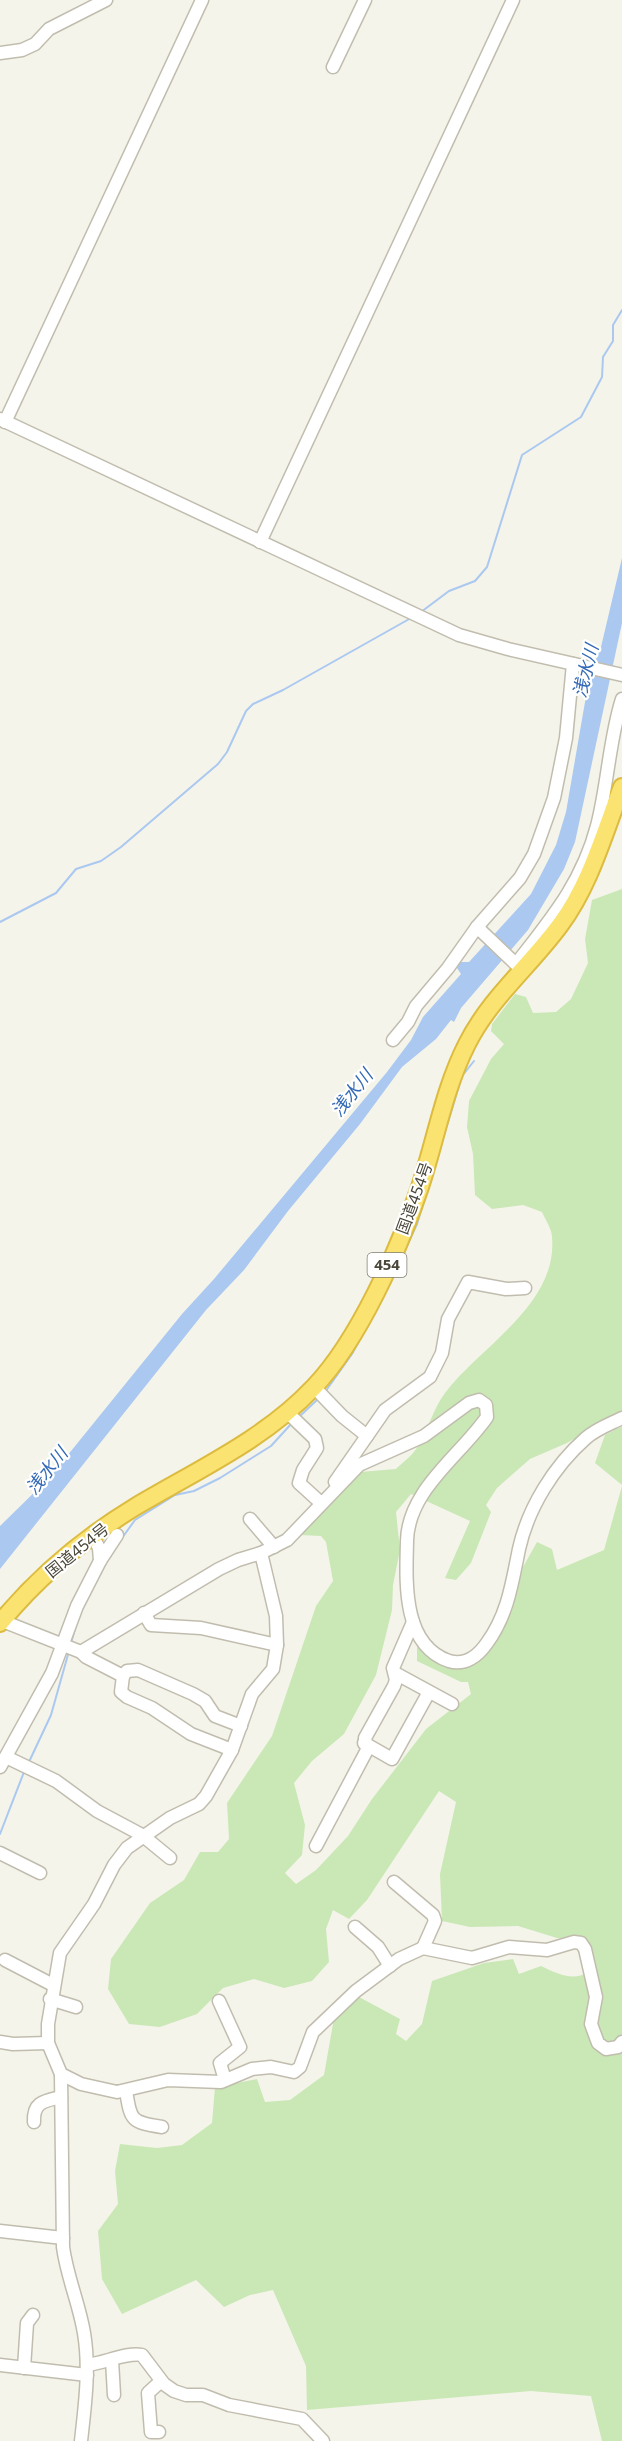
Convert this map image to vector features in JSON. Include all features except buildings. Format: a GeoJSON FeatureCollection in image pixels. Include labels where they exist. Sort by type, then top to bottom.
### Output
{"type":"FeatureCollection","features":[{"type":"Feature","properties":{"kind":"highway","name":"国道454号"},"geometry":{"type":"LineString","coordinates":[[1,1621],[32,1587],[92,1535],[246,1443],[288,1413],[314,1387],[353,1333],[391,1257],[420,1189],[450,1084],[468,1040],[516,965],[573,906],[622,787]]}},
{"type":"Feature","properties":{"kind":"street"},"geometry":{"type":"LineString","coordinates":[[0,53],[22,50],[35,44],[50,29],[106,0]]}},
{"type":"Feature","properties":{"kind":"street"},"geometry":{"type":"LineString","coordinates":[[202,0],[3,421],[459,635],[622,675]]}},
{"type":"Feature","properties":{"kind":"street"},"geometry":{"type":"LineString","coordinates":[[333,67],[365,0]]}},
{"type":"Feature","properties":{"kind":"street"},"geometry":{"type":"LineString","coordinates":[[260,542],[513,0]]}},
{"type":"Feature","properties":{"kind":"street"},"geometry":{"type":"LineString","coordinates":[[393,1040],[456,955],[520,879],[546,826],[554,798],[577,665]]}},
{"type":"Feature","properties":{"kind":"street"},"geometry":{"type":"LineString","coordinates":[[480,929],[516,965],[561,908],[590,848],[603,797],[622,699]]}},
{"type":"Feature","properties":{"kind":"street"},"geometry":{"type":"LineString","coordinates":[[320,1506],[385,1410],[430,1377],[442,1353],[448,1319],[468,1282],[506,1289],[525,1288]]}},
{"type":"Feature","properties":{"kind":"street"},"geometry":{"type":"LineString","coordinates":[[314,1387],[342,1416],[368,1436]]}},
{"type":"Feature","properties":{"kind":"street"},"geometry":{"type":"LineString","coordinates":[[81,1652],[219,1569],[287,1540],[359,1465],[424,1436],[469,1402],[479,1400],[486,1406],[486,1417],[434,1479],[421,1498],[408,1526],[406,1585],[413,1622],[418,1635],[438,1657],[454,1662],[471,1660],[487,1644],[504,1613],[515,1577],[519,1548],[530,1513],[541,1494],[571,1453],[588,1436],[622,1418]]}},
{"type":"Feature","properties":{"kind":"street"},"geometry":{"type":"LineString","coordinates":[[288,1413],[315,1439],[317,1448],[315,1455],[299,1479],[300,1484],[320,1506]]}},
{"type":"Feature","properties":{"kind":"street"},"geometry":{"type":"LineString","coordinates":[[250,1519],[274,1547]]}},
{"type":"Feature","properties":{"kind":"street"},"geometry":{"type":"LineString","coordinates":[[92,1535],[99,1548],[100,1561]]}},
{"type":"Feature","properties":{"kind":"street"},"geometry":{"type":"LineString","coordinates":[[117,1535],[80,1599],[52,1673],[3,1762],[56,1781],[97,1811],[142,1835],[170,1858]]}},
{"type":"Feature","properties":{"kind":"street"},"geometry":{"type":"LineString","coordinates":[[81,2441],[87,2370],[78,2304],[66,2273],[63,2238],[61,2074],[48,2043],[50,1999],[60,1953],[94,1904],[114,1865],[127,1848],[142,1835],[200,1804],[232,1750],[252,1694],[273,1669],[277,1645],[276,1616],[261,1553]]}},
{"type":"Feature","properties":{"kind":"street"},"geometry":{"type":"LineString","coordinates":[[144,1613],[151,1625],[201,1628],[277,1645]]}},
{"type":"Feature","properties":{"kind":"street"},"geometry":{"type":"LineString","coordinates":[[1,1621],[63,1647],[81,1652],[86,1657],[123,1676]]}},
{"type":"Feature","properties":{"kind":"street"},"geometry":{"type":"LineString","coordinates":[[364,1743],[394,1686],[393,1668],[413,1622]]}},
{"type":"Feature","properties":{"kind":"street"},"geometry":{"type":"LineString","coordinates":[[232,1750],[191,1734],[152,1708],[127,1697],[121,1692],[123,1676],[127,1671],[138,1670],[193,1694],[205,1701],[215,1716],[241,1726]]}},
{"type":"Feature","properties":{"kind":"street"},"geometry":{"type":"LineString","coordinates":[[395,1673],[452,1704]]}},
{"type":"Feature","properties":{"kind":"street"},"geometry":{"type":"LineString","coordinates":[[364,1743],[392,1759],[429,1692]]}},
{"type":"Feature","properties":{"kind":"street"},"geometry":{"type":"LineString","coordinates":[[316,1846],[367,1750],[364,1743]]}},
{"type":"Feature","properties":{"kind":"street"},"geometry":{"type":"LineString","coordinates":[[0,1853],[40,1873]]}},
{"type":"Feature","properties":{"kind":"street"},"geometry":{"type":"LineString","coordinates":[[394,1882],[434,1915],[435,1920],[423,1948]]}},
{"type":"Feature","properties":{"kind":"street"},"geometry":{"type":"LineString","coordinates":[[355,1927],[378,1947],[390,1966]]}},
{"type":"Feature","properties":{"kind":"street"},"geometry":{"type":"LineString","coordinates":[[61,2074],[103,2091],[126,2091],[168,2080],[225,2080],[252,2069],[271,2067],[294,2072],[300,2067],[314,2032],[356,1991],[399,1959],[423,1948],[472,1958],[509,1947],[547,1950],[574,1942],[581,1943],[585,1949],[596,1997],[591,2024],[593,2032],[598,2043],[606,2049],[618,2047],[622,2042]]}},
{"type":"Feature","properties":{"kind":"street"},"geometry":{"type":"LineString","coordinates":[[5,1960],[53,1985]]}},
{"type":"Feature","properties":{"kind":"street"},"geometry":{"type":"LineString","coordinates":[[50,1999],[76,2007]]}},
{"type":"Feature","properties":{"kind":"street"},"geometry":{"type":"LineString","coordinates":[[219,2001],[240,2047],[220,2063],[225,2080]]}},
{"type":"Feature","properties":{"kind":"street"},"geometry":{"type":"LineString","coordinates":[[0,2042],[48,2043]]}},
{"type":"Feature","properties":{"kind":"street"},"geometry":{"type":"LineString","coordinates":[[126,2091],[130,2115],[138,2123],[162,2127]]}},
{"type":"Feature","properties":{"kind":"street"},"geometry":{"type":"LineString","coordinates":[[34,2122],[34,2110],[37,2105],[61,2097]]}},
{"type":"Feature","properties":{"kind":"street"},"geometry":{"type":"LineString","coordinates":[[0,2231],[63,2238]]}},
{"type":"Feature","properties":{"kind":"street"},"geometry":{"type":"LineString","coordinates":[[24,2368],[27,2323],[33,2315]]}},
{"type":"Feature","properties":{"kind":"street"},"geometry":{"type":"LineString","coordinates":[[0,2365],[87,2370],[125,2355],[142,2355],[161,2380],[174,2391],[186,2395],[203,2395],[229,2406],[302,2419],[323,2441]]}},
{"type":"Feature","properties":{"kind":"street"},"geometry":{"type":"LineString","coordinates":[[112,2360],[114,2395]]}},
{"type":"Feature","properties":{"kind":"street"},"geometry":{"type":"LineString","coordinates":[[159,2432],[151,2432],[148,2393],[161,2380]]}},
{"type":"Feature","properties":{"kind":"green space"},"geometry":{"type":"Polygon","coordinates":[[[622,889],[622,1412],[567,1443],[530,1459],[497,1488],[486,1505],[491,1512],[471,1563],[456,1580],[445,1578],[470,1521],[411,1494],[396,1512],[400,1550],[393,1585],[392,1610],[376,1675],[344,1734],[312,1761],[294,1783],[305,1825],[302,1855],[285,1873],[296,1884],[316,1870],[348,1836],[372,1799],[426,1729],[471,1694],[468,1682],[461,1682],[417,1661],[417,1645],[436,1662],[452,1666],[476,1660],[494,1644],[512,1610],[523,1567],[537,1542],[552,1549],[557,1570],[604,1550],[622,1486],[622,2441],[602,2441],[591,2396],[531,2391],[307,2410],[306,2366],[273,2290],[250,2295],[224,2307],[196,2280],[122,2314],[102,2279],[98,2231],[118,2204],[115,2171],[120,2144],[157,2148],[182,2145],[212,2123],[215,2087],[257,2079],[265,2102],[290,2100],[324,2075],[334,2018],[359,1997],[400,2019],[396,2034],[406,2041],[422,2024],[432,1981],[484,1963],[513,1959],[519,1974],[541,1966],[564,1975],[582,1975],[588,1972],[585,1939],[557,1938],[518,1926],[470,1927],[442,1921],[440,1874],[456,1802],[439,1791],[367,1900],[349,1919],[333,1910],[326,1929],[329,1962],[312,1981],[284,1988],[254,1979],[223,1988],[197,2014],[160,2027],[129,2024],[108,1989],[111,1959],[150,1903],[184,1880],[200,1852],[218,1852],[229,1839],[227,1803],[272,1736],[316,1606],[333,1581],[326,1542],[321,1536],[300,1535],[360,1472],[396,1469],[411,1455],[422,1440],[445,1393],[514,1323],[530,1304],[543,1283],[551,1261],[552,1237],[550,1227],[542,1212],[523,1205],[492,1209],[475,1195],[473,1154],[467,1127],[469,1101],[491,1059],[504,1044],[491,1031],[492,1024],[515,994],[526,997],[533,1013],[556,1012],[571,999],[588,963],[585,939],[592,900],[622,889]]]}},
{"type":"Feature","properties":{"kind":"green space"},"geometry":{"type":"Polygon","coordinates":[[[622,1426],[622,1485],[595,1463],[605,1435],[622,1426]]]}},
{"type":"Feature","properties":{"kind":"water"},"geometry":{"type":"Polygon","coordinates":[[[622,558],[622,623],[575,842],[564,869],[528,930],[461,1008],[454,1022],[451,1020],[436,1039],[402,1067],[360,1124],[288,1211],[244,1270],[206,1310],[0,1569],[0,1526],[50,1477],[182,1314],[387,1072],[411,1040],[423,1017],[461,974],[455,965],[456,962],[469,962],[531,894],[556,845],[566,812],[590,673],[601,647],[622,558]]]}},
{"type":"Feature","properties":{"kind":"waterway"},"geometry":{"type":"LineString","coordinates":[[421,612],[449,591],[475,581],[487,567],[522,455],[581,417],[602,377],[603,357],[613,341],[613,325],[622,310]]}},
{"type":"Feature","properties":{"kind":"waterway"},"geometry":{"type":"LineString","coordinates":[[0,922],[56,893],[76,869],[101,861],[121,847],[218,764],[227,752],[246,711],[253,704],[283,690],[411,618]]}},
{"type":"Feature","properties":{"kind":"waterway"},"geometry":{"type":"LineString","coordinates":[[387,1289],[417,1224],[462,1076],[474,1061]]}},
{"type":"Feature","properties":{"kind":"waterway"},"geometry":{"type":"LineString","coordinates":[[325,1392],[352,1354],[383,1297]]}},
{"type":"Feature","properties":{"kind":"waterway"},"geometry":{"type":"LineString","coordinates":[[299,1417],[319,1398]]}},
{"type":"Feature","properties":{"kind":"waterway"},"geometry":{"type":"LineString","coordinates":[[122,1538],[135,1520],[175,1495],[194,1491],[220,1478],[271,1446],[292,1423]]}},
{"type":"Feature","properties":{"kind":"waterway"},"geometry":{"type":"LineString","coordinates":[[101,1571],[112,1553]]}},
{"type":"Feature","properties":{"kind":"waterway"},"geometry":{"type":"LineString","coordinates":[[71,1643],[77,1622]]}},
{"type":"Feature","properties":{"kind":"waterway"},"geometry":{"type":"LineString","coordinates":[[28,1764],[51,1715],[69,1651]]}},
{"type":"Feature","properties":{"kind":"waterway"},"geometry":{"type":"LineString","coordinates":[[0,1834],[24,1772]]}},
{"type":"Feature","properties":{"kind":"water label","name":"浅水川"},"geometry":{"type":"Point","coordinates":[586,671]}},
{"type":"Feature","properties":{"kind":"water label","name":"浅水川"},"geometry":{"type":"Point","coordinates":[352,1093]}},
{"type":"Feature","properties":{"kind":"water label","name":"浅水川"},"geometry":{"type":"Point","coordinates":[47,1471]}}]}
